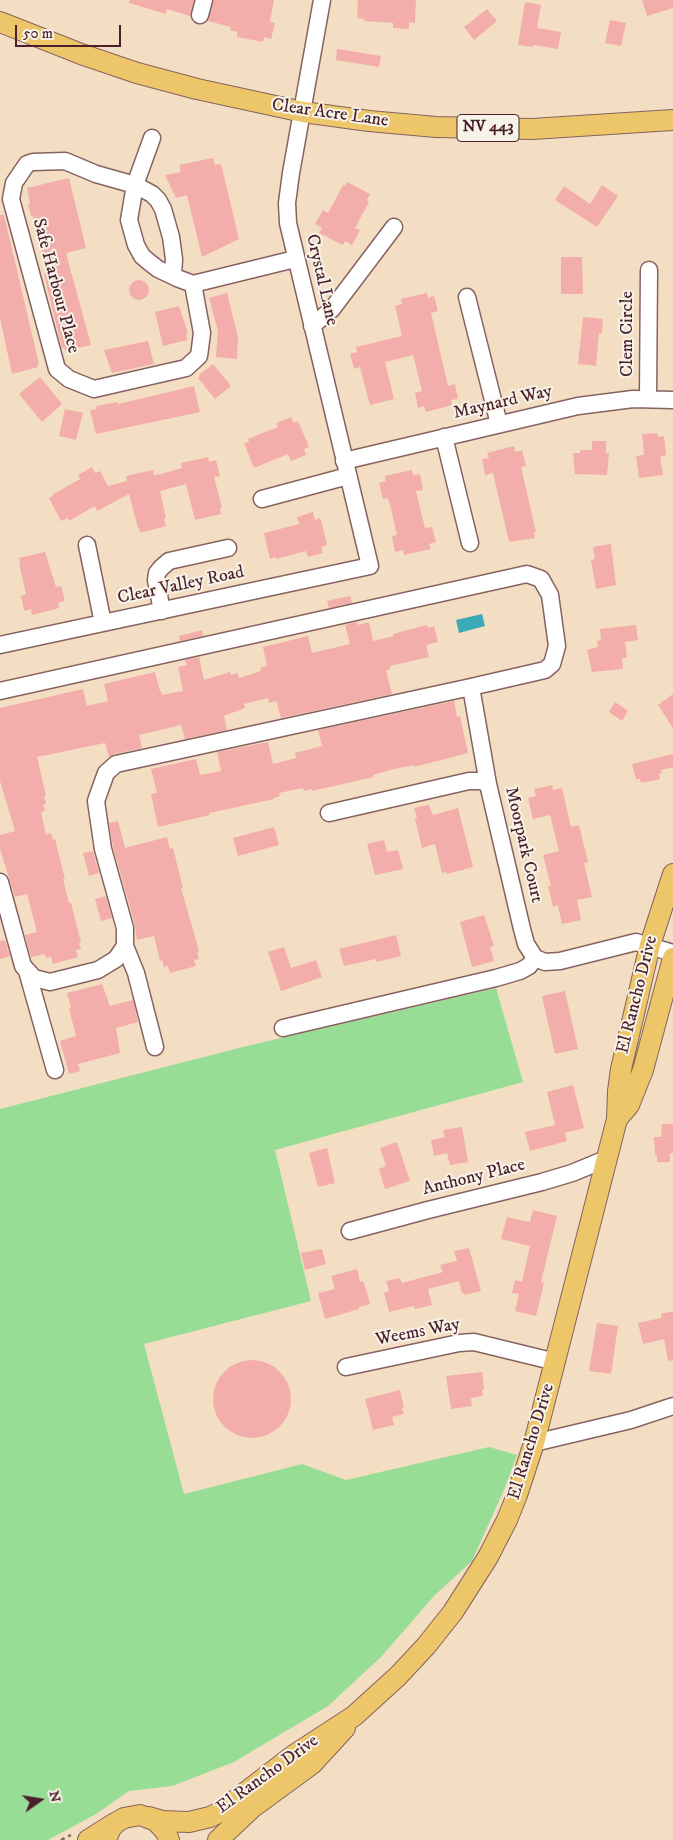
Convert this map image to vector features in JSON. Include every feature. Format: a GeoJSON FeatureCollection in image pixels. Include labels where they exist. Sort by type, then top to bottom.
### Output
{"type":"FeatureCollection","features":[{"type":"Feature","properties":{"kind":"main road","name":"Clear Acre Lane"},"geometry":{"type":"LineString","coordinates":[[0,22],[81,54],[137,72],[196,89],[303,112],[369,121],[436,127],[532,129],[673,120]]}},
{"type":"Feature","properties":{"kind":"main road","name":"El Rancho Drive"},"geometry":{"type":"LineString","coordinates":[[88,1840],[132,1815],[184,1822],[200,1821],[220,1812],[294,1755],[354,1716],[377,1696],[413,1661],[453,1612],[488,1557],[507,1520],[526,1470],[556,1362],[617,1119],[621,1069],[650,945],[673,874]]}},
{"type":"Feature","properties":{"kind":"main road","name":"El Rancho Drive"},"geometry":{"type":"LineString","coordinates":[[617,1119],[629,1106],[643,1070],[673,958]]}},
{"type":"Feature","properties":{"kind":"main road","name":"El Rancho Drive"},"geometry":{"type":"LineString","coordinates":[[218,1840],[252,1808],[312,1764],[354,1716]]}},
{"type":"Feature","properties":{"kind":"main road"},"geometry":{"type":"LineString","coordinates":[[149,1817],[162,1826],[169,1840]]}},
{"type":"Feature","properties":{"kind":"main road"},"geometry":{"type":"LineString","coordinates":[[106,1840],[111,1828],[117,1822]]}},
{"type":"Feature","properties":{"kind":"street","name":"Crystal Lane"},"geometry":{"type":"LineString","coordinates":[[322,0],[291,173],[287,203],[288,223],[295,259],[370,566]]}},
{"type":"Feature","properties":{"kind":"street"},"geometry":{"type":"LineString","coordinates":[[152,138],[135,185],[129,220],[136,245],[142,256],[149,262],[158,269],[193,284],[295,259]]}},
{"type":"Feature","properties":{"kind":"street","name":"Safe Harbour Place"},"geometry":{"type":"LineString","coordinates":[[173,275],[172,237],[163,209],[152,194],[135,185],[96,174],[65,161],[32,162],[27,164],[14,183],[11,199],[57,369],[69,379],[94,388],[186,368],[199,356],[202,334],[193,284]]}},
{"type":"Feature","properties":{"kind":"street"},"geometry":{"type":"LineString","coordinates":[[312,326],[332,309],[394,227]]}},
{"type":"Feature","properties":{"kind":"street","name":"Clem Circle"},"geometry":{"type":"LineString","coordinates":[[648,398],[649,270]]}},
{"type":"Feature","properties":{"kind":"street"},"geometry":{"type":"LineString","coordinates":[[467,297],[499,424]]}},
{"type":"Feature","properties":{"kind":"street","name":"Maynard Way"},"geometry":{"type":"LineString","coordinates":[[262,499],[346,468],[444,437],[587,404],[648,398],[673,400]]}},
{"type":"Feature","properties":{"kind":"street"},"geometry":{"type":"LineString","coordinates":[[444,437],[470,543]]}},
{"type":"Feature","properties":{"kind":"street"},"geometry":{"type":"LineString","coordinates":[[87,545],[103,623]]}},
{"type":"Feature","properties":{"kind":"street"},"geometry":{"type":"LineString","coordinates":[[162,611],[156,580],[161,568],[169,561],[228,548]]}},
{"type":"Feature","properties":{"kind":"street","name":"Clear Valley Road"},"geometry":{"type":"LineString","coordinates":[[0,645],[370,566]]}},
{"type":"Feature","properties":{"kind":"street"},"geometry":{"type":"LineString","coordinates":[[0,691],[527,574],[541,579],[550,596],[557,646],[552,664],[545,670],[116,764],[106,773],[96,801],[103,849],[125,928],[125,946],[136,973],[156,1047]]}},
{"type":"Feature","properties":{"kind":"street"},"geometry":{"type":"LineString","coordinates":[[472,687],[488,784]]}},
{"type":"Feature","properties":{"kind":"street","name":"Moorpark Court"},"geometry":{"type":"LineString","coordinates":[[329,813],[469,781],[481,781],[488,784],[526,944],[535,958]]}},
{"type":"Feature","properties":{"kind":"street"},"geometry":{"type":"LineString","coordinates":[[0,882],[23,966],[34,978],[50,982],[98,970],[116,960],[125,946]]}},
{"type":"Feature","properties":{"kind":"street"},"geometry":{"type":"LineString","coordinates":[[283,1028],[520,972],[530,966],[535,958],[545,962],[560,961],[636,942],[673,953]]}},
{"type":"Feature","properties":{"kind":"street"},"geometry":{"type":"LineString","coordinates":[[27,971],[55,1070]]}},
{"type":"Feature","properties":{"kind":"street","name":"Anthony Place"},"geometry":{"type":"LineString","coordinates":[[350,1231],[542,1182],[572,1173],[606,1159]]}},
{"type":"Feature","properties":{"kind":"street","name":"Weems Way"},"geometry":{"type":"LineString","coordinates":[[346,1367],[459,1343],[474,1342],[556,1362]]}},
{"type":"Feature","properties":{"kind":"street"},"geometry":{"type":"LineString","coordinates":[[534,1443],[631,1420],[673,1406]]}},
{"type":"Feature","properties":{"kind":"green space"},"geometry":{"type":"Polygon","coordinates":[[[496,988],[523,1082],[275,1150],[311,1301],[144,1344],[184,1494],[302,1464],[346,1480],[489,1447],[517,1455],[504,1490],[472,1561],[434,1596],[381,1657],[328,1706],[234,1762],[172,1786],[129,1791],[96,1814],[48,1840],[0,1840],[0,1109],[247,1046],[496,988]]]}},
{"type":"Feature","properties":{"kind":"water"},"geometry":{"type":"Polygon","coordinates":[[[482,614],[485,626],[459,633],[456,620],[482,614]]]}},
{"type":"Feature","properties":{"kind":"building"},"geometry":{"type":"Polygon","coordinates":[[[130,0],[194,0],[190,16],[167,9],[166,14],[129,3],[130,0]]]}},
{"type":"Feature","properties":{"kind":"building"},"geometry":{"type":"Polygon","coordinates":[[[214,0],[274,0],[270,22],[275,23],[271,39],[264,37],[263,42],[237,37],[237,32],[230,30],[231,27],[208,21],[214,0]]]}},
{"type":"Feature","properties":{"kind":"building"},"geometry":{"type":"Polygon","coordinates":[[[358,0],[416,0],[415,23],[409,22],[409,29],[393,28],[393,23],[364,21],[365,19],[357,18],[358,0]]]}},
{"type":"Feature","properties":{"kind":"building"},"geometry":{"type":"Polygon","coordinates":[[[642,0],[673,0],[673,8],[647,16],[642,0]]]}},
{"type":"Feature","properties":{"kind":"building"},"geometry":{"type":"Polygon","coordinates":[[[525,2],[541,5],[537,28],[561,32],[558,49],[534,45],[533,47],[518,45],[525,2]]]}},
{"type":"Feature","properties":{"kind":"building"},"geometry":{"type":"Polygon","coordinates":[[[487,9],[497,21],[474,40],[464,27],[487,9]]]}},
{"type":"Feature","properties":{"kind":"building"},"geometry":{"type":"Polygon","coordinates":[[[610,20],[626,23],[621,46],[605,43],[610,20]]]}},
{"type":"Feature","properties":{"kind":"building"},"geometry":{"type":"Polygon","coordinates":[[[337,49],[381,56],[379,67],[336,60],[337,49]]]}},
{"type":"Feature","properties":{"kind":"building"},"geometry":{"type":"Polygon","coordinates":[[[213,158],[215,165],[221,164],[239,239],[202,257],[187,195],[176,198],[165,175],[181,172],[179,165],[213,158]]]}},
{"type":"Feature","properties":{"kind":"building"},"geometry":{"type":"Polygon","coordinates":[[[69,178],[86,248],[66,253],[91,345],[65,351],[62,348],[47,287],[44,273],[46,273],[45,266],[33,216],[31,216],[28,204],[30,204],[27,188],[69,178]]]}},
{"type":"Feature","properties":{"kind":"building"},"geometry":{"type":"Polygon","coordinates":[[[347,182],[370,194],[367,200],[369,202],[355,228],[360,230],[352,245],[345,241],[343,245],[319,233],[322,228],[315,224],[323,210],[328,213],[343,185],[345,186],[347,182]]]}},
{"type":"Feature","properties":{"kind":"building"},"geometry":{"type":"Polygon","coordinates":[[[602,185],[618,196],[597,227],[555,200],[564,186],[590,204],[602,185]]]}},
{"type":"Feature","properties":{"kind":"building"},"geometry":{"type":"Polygon","coordinates":[[[0,215],[4,215],[39,364],[37,364],[38,367],[12,374],[0,318],[0,215]]]}},
{"type":"Feature","properties":{"kind":"building"},"geometry":{"type":"Polygon","coordinates":[[[561,257],[582,257],[583,294],[561,294],[561,257]]]}},
{"type":"Feature","properties":{"kind":"building"},"geometry":{"type":"Polygon","coordinates":[[[139,280],[146,283],[149,290],[146,297],[139,300],[132,297],[129,290],[132,283],[139,280]]]}},
{"type":"Feature","properties":{"kind":"building"},"geometry":{"type":"Polygon","coordinates":[[[227,293],[238,337],[237,359],[216,357],[218,331],[209,298],[227,293]]]}},
{"type":"Feature","properties":{"kind":"building"},"geometry":{"type":"Polygon","coordinates":[[[427,293],[428,298],[434,296],[438,311],[431,313],[448,386],[455,384],[458,399],[451,400],[452,405],[426,412],[424,406],[418,408],[415,393],[422,391],[413,355],[385,362],[394,399],[370,405],[360,367],[354,369],[350,354],[357,352],[356,347],[402,336],[395,306],[402,304],[401,299],[427,293]]]}},
{"type":"Feature","properties":{"kind":"building"},"geometry":{"type":"Polygon","coordinates":[[[179,306],[188,333],[186,334],[187,340],[163,346],[155,312],[179,306]]]}},
{"type":"Feature","properties":{"kind":"building"},"geometry":{"type":"Polygon","coordinates":[[[583,317],[603,319],[602,333],[599,333],[596,366],[578,364],[583,317]]]}},
{"type":"Feature","properties":{"kind":"building"},"geometry":{"type":"Polygon","coordinates":[[[148,341],[154,364],[112,373],[104,350],[148,341]]]}},
{"type":"Feature","properties":{"kind":"building"},"geometry":{"type":"Polygon","coordinates":[[[213,364],[231,386],[215,399],[198,378],[199,375],[213,364]]]}},
{"type":"Feature","properties":{"kind":"building"},"geometry":{"type":"Polygon","coordinates":[[[40,377],[62,404],[42,422],[19,394],[40,377]]]}},
{"type":"Feature","properties":{"kind":"building"},"geometry":{"type":"Polygon","coordinates":[[[194,386],[200,412],[96,434],[90,410],[97,409],[96,406],[117,402],[118,404],[194,386]]]}},
{"type":"Feature","properties":{"kind":"building"},"geometry":{"type":"Polygon","coordinates":[[[65,409],[83,413],[76,440],[59,436],[65,409]]]}},
{"type":"Feature","properties":{"kind":"building"},"geometry":{"type":"Polygon","coordinates":[[[291,417],[294,423],[298,421],[309,447],[304,449],[306,455],[291,461],[288,454],[254,468],[244,443],[249,442],[248,439],[278,427],[276,423],[291,417]]]}},
{"type":"Feature","properties":{"kind":"building"},"geometry":{"type":"Polygon","coordinates":[[[657,433],[658,437],[664,436],[666,455],[660,457],[663,475],[639,478],[636,456],[644,455],[642,434],[657,433]]]}},
{"type":"Feature","properties":{"kind":"building"},"geometry":{"type":"Polygon","coordinates":[[[592,441],[606,441],[606,453],[609,453],[607,475],[575,474],[573,453],[580,453],[580,450],[592,450],[592,441]]]}},
{"type":"Feature","properties":{"kind":"building"},"geometry":{"type":"Polygon","coordinates":[[[514,446],[515,452],[522,450],[526,466],[521,467],[536,532],[534,532],[535,538],[509,542],[493,473],[485,475],[482,459],[489,458],[487,453],[514,446]]]}},
{"type":"Feature","properties":{"kind":"building"},"geometry":{"type":"Polygon","coordinates":[[[208,457],[209,462],[216,460],[220,476],[214,477],[222,508],[220,508],[221,514],[195,520],[186,484],[160,491],[166,526],[140,533],[129,494],[97,511],[95,506],[69,521],[68,518],[61,521],[49,498],[80,479],[78,475],[92,467],[95,473],[100,471],[108,486],[127,481],[126,476],[153,470],[154,475],[161,474],[182,468],[181,463],[208,457]]]}},
{"type":"Feature","properties":{"kind":"building"},"geometry":{"type":"Polygon","coordinates":[[[412,470],[413,475],[420,474],[423,490],[416,491],[425,528],[432,527],[436,542],[429,544],[431,549],[404,555],[403,550],[395,552],[392,536],[397,535],[391,509],[388,498],[383,499],[379,483],[386,481],[385,476],[412,470]]]}},
{"type":"Feature","properties":{"kind":"building"},"geometry":{"type":"Polygon","coordinates":[[[313,512],[315,520],[320,518],[322,524],[327,545],[321,547],[323,553],[308,557],[306,551],[270,559],[264,533],[299,524],[297,517],[313,512]]]}},
{"type":"Feature","properties":{"kind":"building"},"geometry":{"type":"Polygon","coordinates":[[[611,544],[616,585],[596,589],[591,560],[595,559],[593,547],[611,544]]]}},
{"type":"Feature","properties":{"kind":"building"},"geometry":{"type":"Polygon","coordinates":[[[45,552],[56,587],[61,586],[65,601],[58,603],[59,608],[32,615],[31,609],[24,611],[21,596],[26,594],[19,558],[45,552]]]}},
{"type":"Feature","properties":{"kind":"building"},"geometry":{"type":"Polygon","coordinates":[[[350,596],[352,603],[329,608],[327,601],[350,596]]]}},
{"type":"Feature","properties":{"kind":"building"},"geometry":{"type":"Polygon","coordinates":[[[357,622],[358,625],[369,622],[373,641],[427,625],[428,628],[434,626],[438,642],[426,645],[429,657],[390,666],[390,669],[386,670],[392,694],[281,718],[276,701],[269,703],[268,698],[244,704],[245,708],[224,716],[227,730],[185,739],[181,725],[139,735],[142,748],[114,754],[109,757],[105,743],[37,757],[46,796],[44,796],[46,804],[43,805],[45,811],[41,812],[46,835],[51,833],[53,840],[55,839],[69,903],[71,903],[81,942],[79,943],[81,949],[76,950],[78,957],[53,964],[51,957],[46,958],[45,954],[31,957],[25,935],[37,932],[27,894],[15,897],[0,849],[0,835],[15,831],[0,781],[0,708],[83,689],[87,706],[108,701],[104,684],[155,672],[162,695],[183,691],[178,667],[187,665],[185,660],[199,657],[204,680],[230,672],[231,675],[237,673],[239,678],[261,671],[260,668],[267,666],[263,647],[308,636],[312,653],[350,644],[345,625],[357,622]]]}},
{"type":"Feature","properties":{"kind":"building"},"geometry":{"type":"Polygon","coordinates":[[[636,625],[638,640],[625,642],[627,658],[622,658],[623,669],[592,672],[587,650],[598,647],[597,641],[601,640],[600,629],[636,625]]]}},
{"type":"Feature","properties":{"kind":"building"},"geometry":{"type":"Polygon","coordinates":[[[202,630],[203,636],[180,641],[179,636],[202,630]]]}},
{"type":"Feature","properties":{"kind":"building"},"geometry":{"type":"Polygon","coordinates":[[[673,694],[673,728],[658,705],[673,694]]]}},
{"type":"Feature","properties":{"kind":"building"},"geometry":{"type":"Polygon","coordinates":[[[454,701],[457,717],[460,716],[468,753],[414,767],[414,765],[390,770],[373,775],[374,777],[312,791],[311,789],[304,791],[303,788],[279,793],[280,796],[274,799],[209,813],[210,815],[158,827],[151,794],[157,793],[151,769],[196,759],[200,775],[221,771],[217,752],[268,742],[273,764],[296,758],[295,753],[322,746],[318,730],[454,701]]]}},
{"type":"Feature","properties":{"kind":"building"},"geometry":{"type":"Polygon","coordinates":[[[615,702],[628,711],[622,721],[609,712],[615,702]]]}},
{"type":"Feature","properties":{"kind":"building"},"geometry":{"type":"Polygon","coordinates":[[[673,754],[673,767],[661,770],[662,773],[659,774],[660,779],[641,783],[640,779],[636,779],[632,764],[673,754]]]}},
{"type":"Feature","properties":{"kind":"building"},"geometry":{"type":"Polygon","coordinates":[[[552,785],[553,790],[562,788],[571,827],[579,825],[588,862],[584,863],[592,897],[577,900],[581,920],[562,924],[558,905],[553,907],[548,886],[551,886],[543,855],[559,851],[550,815],[533,819],[528,798],[536,796],[534,789],[552,785]]]}},
{"type":"Feature","properties":{"kind":"building"},"geometry":{"type":"Polygon","coordinates":[[[429,805],[433,815],[458,808],[473,867],[447,874],[446,872],[442,873],[435,844],[422,848],[414,808],[429,805]]]}},
{"type":"Feature","properties":{"kind":"building"},"geometry":{"type":"Polygon","coordinates":[[[118,821],[125,848],[167,837],[170,849],[173,848],[183,888],[181,888],[199,951],[197,952],[199,959],[194,960],[196,966],[170,973],[168,966],[164,967],[162,960],[160,961],[154,936],[137,940],[135,925],[113,847],[109,823],[118,821]]]}},
{"type":"Feature","properties":{"kind":"building"},"geometry":{"type":"Polygon","coordinates":[[[274,827],[279,845],[238,856],[233,838],[274,827]]]}},
{"type":"Feature","properties":{"kind":"building"},"geometry":{"type":"Polygon","coordinates":[[[384,840],[387,852],[398,850],[403,869],[375,875],[367,844],[384,840]]]}},
{"type":"Feature","properties":{"kind":"building"},"geometry":{"type":"Polygon","coordinates":[[[93,851],[99,873],[89,876],[83,853],[93,851]]]}},
{"type":"Feature","properties":{"kind":"building"},"geometry":{"type":"Polygon","coordinates":[[[106,896],[112,918],[101,921],[95,899],[106,896]]]}},
{"type":"Feature","properties":{"kind":"building"},"geometry":{"type":"Polygon","coordinates":[[[484,915],[494,946],[490,947],[494,961],[472,967],[460,922],[484,915]]]}},
{"type":"Feature","properties":{"kind":"building"},"geometry":{"type":"Polygon","coordinates":[[[396,935],[401,956],[376,962],[376,959],[344,966],[339,949],[396,935]]]}},
{"type":"Feature","properties":{"kind":"building"},"geometry":{"type":"Polygon","coordinates":[[[5,940],[10,956],[0,959],[0,941],[5,940]]]}},
{"type":"Feature","properties":{"kind":"building"},"geometry":{"type":"Polygon","coordinates":[[[284,947],[291,968],[316,960],[322,977],[281,991],[268,952],[284,947]]]}},
{"type":"Feature","properties":{"kind":"building"},"geometry":{"type":"Polygon","coordinates":[[[102,984],[110,1006],[133,1000],[138,1022],[116,1028],[120,1053],[78,1064],[80,1071],[69,1074],[60,1041],[76,1036],[67,993],[102,984]]]}},
{"type":"Feature","properties":{"kind":"building"},"geometry":{"type":"Polygon","coordinates":[[[565,991],[578,1049],[555,1054],[542,996],[565,991]]]}},
{"type":"Feature","properties":{"kind":"building"},"geometry":{"type":"Polygon","coordinates":[[[573,1085],[584,1128],[565,1133],[567,1141],[530,1151],[525,1132],[555,1125],[547,1092],[573,1085]]]}},
{"type":"Feature","properties":{"kind":"building"},"geometry":{"type":"Polygon","coordinates":[[[662,1124],[673,1124],[673,1153],[670,1153],[670,1162],[657,1162],[657,1155],[655,1155],[654,1137],[661,1137],[662,1124]]]}},
{"type":"Feature","properties":{"kind":"building"},"geometry":{"type":"Polygon","coordinates":[[[462,1127],[468,1162],[450,1165],[447,1153],[434,1156],[431,1140],[445,1137],[443,1130],[462,1127]]]}},
{"type":"Feature","properties":{"kind":"building"},"geometry":{"type":"Polygon","coordinates":[[[397,1142],[410,1181],[385,1189],[379,1169],[386,1166],[380,1148],[397,1142]]]}},
{"type":"Feature","properties":{"kind":"building"},"geometry":{"type":"Polygon","coordinates":[[[327,1148],[335,1183],[318,1187],[309,1153],[327,1148]]]}},
{"type":"Feature","properties":{"kind":"building"},"geometry":{"type":"Polygon","coordinates":[[[533,1210],[557,1216],[541,1282],[544,1283],[536,1316],[515,1311],[519,1294],[512,1293],[515,1280],[522,1282],[530,1246],[501,1239],[507,1217],[530,1222],[533,1210]]]}},
{"type":"Feature","properties":{"kind":"building"},"geometry":{"type":"Polygon","coordinates":[[[469,1248],[481,1291],[465,1295],[462,1293],[459,1281],[428,1289],[432,1305],[415,1309],[414,1306],[389,1312],[384,1293],[389,1291],[386,1281],[400,1278],[402,1283],[443,1272],[440,1265],[457,1261],[454,1251],[469,1248]]]}},
{"type":"Feature","properties":{"kind":"building"},"geometry":{"type":"Polygon","coordinates":[[[322,1249],[326,1264],[305,1270],[301,1253],[322,1249]]]}},
{"type":"Feature","properties":{"kind":"building"},"geometry":{"type":"Polygon","coordinates":[[[357,1269],[360,1282],[363,1281],[370,1304],[325,1319],[318,1293],[335,1289],[331,1276],[357,1269]]]}},
{"type":"Feature","properties":{"kind":"building"},"geometry":{"type":"Polygon","coordinates":[[[673,1311],[673,1360],[668,1361],[664,1339],[643,1344],[638,1323],[661,1318],[661,1314],[673,1311]]]}},
{"type":"Feature","properties":{"kind":"building"},"geometry":{"type":"Polygon","coordinates":[[[597,1323],[618,1326],[611,1374],[589,1371],[597,1323]]]}},
{"type":"Feature","properties":{"kind":"building"},"geometry":{"type":"Polygon","coordinates":[[[244,1360],[260,1360],[274,1366],[285,1377],[291,1391],[291,1407],[285,1421],[274,1432],[260,1438],[244,1438],[230,1432],[219,1421],[213,1407],[213,1391],[219,1377],[230,1366],[244,1360]]]}},
{"type":"Feature","properties":{"kind":"building"},"geometry":{"type":"Polygon","coordinates":[[[482,1372],[483,1396],[471,1398],[472,1406],[451,1409],[446,1376],[482,1372]]]}},
{"type":"Feature","properties":{"kind":"building"},"geometry":{"type":"Polygon","coordinates":[[[400,1390],[404,1414],[392,1417],[394,1425],[373,1430],[365,1399],[400,1390]]]}}]}
